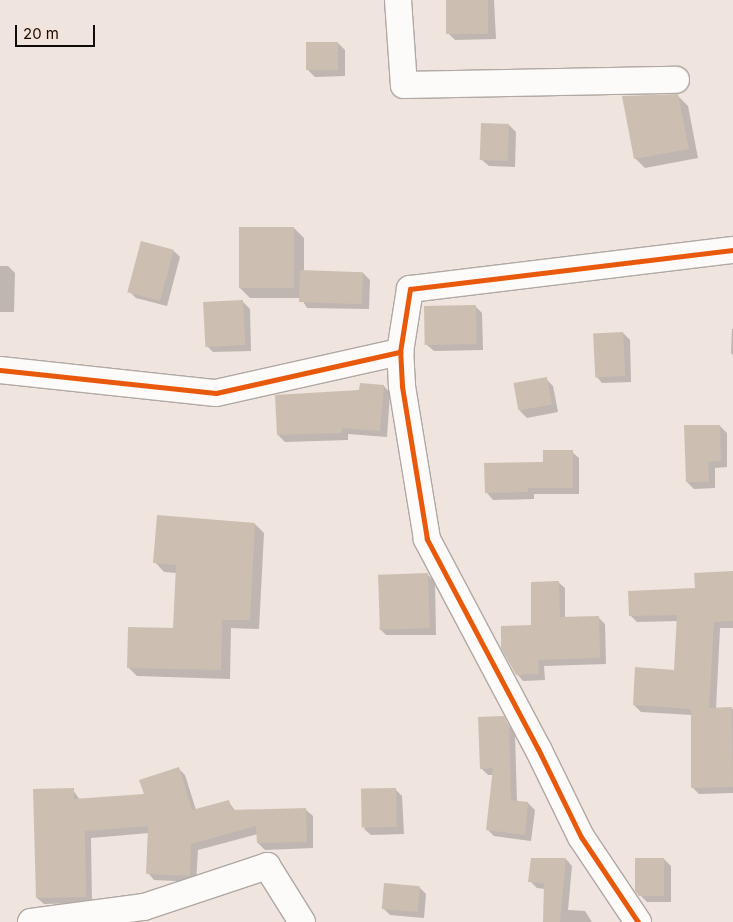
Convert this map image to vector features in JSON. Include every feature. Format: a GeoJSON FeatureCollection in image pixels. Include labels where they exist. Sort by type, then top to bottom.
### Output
{"type":"FeatureCollection","features":[{"type":"Feature","properties":{"kind":"street"},"geometry":{"type":"LineString","coordinates":[[398,0],[404,85],[676,80]]}},
{"type":"Feature","properties":{"kind":"street"},"geometry":{"type":"LineString","coordinates":[[638,922],[581,837],[538,749],[427,539],[402,386],[400,352],[410,289],[733,250]]}},
{"type":"Feature","properties":{"kind":"street"},"geometry":{"type":"LineString","coordinates":[[0,370],[216,393],[400,352]]}},
{"type":"Feature","properties":{"kind":"street"},"geometry":{"type":"LineString","coordinates":[[31,922],[144,907],[267,866],[302,922]]}},
{"type":"Feature","properties":{"kind":"building"},"geometry":{"type":"Polygon","coordinates":[[[446,0],[488,0],[488,34],[446,34],[446,0]]]}},
{"type":"Feature","properties":{"kind":"building"},"geometry":{"type":"Polygon","coordinates":[[[306,42],[338,42],[338,70],[306,70],[306,42]]]}},
{"type":"Feature","properties":{"kind":"building"},"geometry":{"type":"Polygon","coordinates":[[[678,94],[689,149],[634,159],[622,96],[678,94]]]}},
{"type":"Feature","properties":{"kind":"building"},"geometry":{"type":"Polygon","coordinates":[[[481,123],[509,124],[508,161],[480,160],[481,123]]]}},
{"type":"Feature","properties":{"kind":"building"},"geometry":{"type":"Polygon","coordinates":[[[239,227],[294,227],[294,288],[239,288],[239,227]]]}},
{"type":"Feature","properties":{"kind":"building"},"geometry":{"type":"Polygon","coordinates":[[[141,241],[174,250],[160,301],[127,292],[141,241]]]}},
{"type":"Feature","properties":{"kind":"building"},"geometry":{"type":"Polygon","coordinates":[[[300,270],[363,272],[362,304],[299,302],[300,270]]]}},
{"type":"Feature","properties":{"kind":"building"},"geometry":{"type":"Polygon","coordinates":[[[243,300],[245,345],[205,347],[203,302],[243,300]]]}},
{"type":"Feature","properties":{"kind":"building"},"geometry":{"type":"Polygon","coordinates":[[[476,305],[477,344],[425,345],[424,306],[476,305]]]}},
{"type":"Feature","properties":{"kind":"building"},"geometry":{"type":"Polygon","coordinates":[[[623,332],[625,376],[595,378],[593,334],[623,332]]]}},
{"type":"Feature","properties":{"kind":"building"},"geometry":{"type":"Polygon","coordinates":[[[547,377],[552,405],[518,410],[514,383],[547,377]]]}},
{"type":"Feature","properties":{"kind":"building"},"geometry":{"type":"Polygon","coordinates":[[[360,383],[384,385],[380,431],[342,428],[342,433],[277,435],[275,395],[359,390],[360,383]]]}},
{"type":"Feature","properties":{"kind":"building"},"geometry":{"type":"Polygon","coordinates":[[[684,425],[720,425],[721,461],[708,462],[709,482],[686,482],[684,425]]]}},
{"type":"Feature","properties":{"kind":"building"},"geometry":{"type":"Polygon","coordinates":[[[543,450],[573,450],[573,488],[528,488],[528,492],[485,493],[484,463],[543,462],[543,450]]]}},
{"type":"Feature","properties":{"kind":"building"},"geometry":{"type":"Polygon","coordinates":[[[157,515],[255,523],[250,620],[222,620],[221,670],[127,668],[128,627],[173,628],[176,565],[153,563],[157,515]]]}},
{"type":"Feature","properties":{"kind":"building"},"geometry":{"type":"Polygon","coordinates":[[[733,571],[733,621],[714,622],[709,708],[732,707],[733,787],[691,788],[691,709],[633,705],[635,667],[674,670],[677,615],[629,616],[628,591],[695,588],[694,573],[733,571]]]}},
{"type":"Feature","properties":{"kind":"building"},"geometry":{"type":"Polygon","coordinates":[[[428,573],[430,628],[380,630],[378,575],[428,573]]]}},
{"type":"Feature","properties":{"kind":"building"},"geometry":{"type":"Polygon","coordinates":[[[559,581],[560,617],[599,616],[600,658],[538,660],[539,674],[516,675],[501,648],[501,626],[531,625],[531,582],[559,581]]]}},
{"type":"Feature","properties":{"kind":"building"},"geometry":{"type":"Polygon","coordinates":[[[504,716],[509,726],[511,800],[528,802],[525,835],[486,830],[493,768],[480,769],[478,717],[504,716]]]}},
{"type":"Feature","properties":{"kind":"building"},"geometry":{"type":"Polygon","coordinates":[[[179,767],[192,810],[229,800],[232,810],[306,808],[307,842],[257,843],[256,826],[191,844],[190,876],[146,874],[148,826],[85,831],[86,897],[36,898],[33,789],[74,788],[74,799],[144,794],[139,780],[179,767]]]}},
{"type":"Feature","properties":{"kind":"building"},"geometry":{"type":"Polygon","coordinates":[[[396,788],[397,827],[362,828],[361,789],[396,788]]]}},
{"type":"Feature","properties":{"kind":"building"},"geometry":{"type":"Polygon","coordinates":[[[531,858],[566,858],[560,922],[543,922],[544,883],[528,882],[531,858]]]}},
{"type":"Feature","properties":{"kind":"building"},"geometry":{"type":"Polygon","coordinates":[[[635,858],[664,858],[664,896],[639,896],[635,891],[635,858]]]}},
{"type":"Feature","properties":{"kind":"building"},"geometry":{"type":"Polygon","coordinates":[[[384,883],[420,886],[418,912],[382,909],[384,883]]]}},
{"type":"Feature","properties":{"kind":"cycle path"},"geometry":{"type":"LineString","coordinates":[[638,922],[581,837],[538,749],[427,539],[402,386],[400,352],[410,289],[733,250]]}},
{"type":"Feature","properties":{"kind":"cycle path"},"geometry":{"type":"LineString","coordinates":[[0,370],[216,393],[400,352]]}}]}
